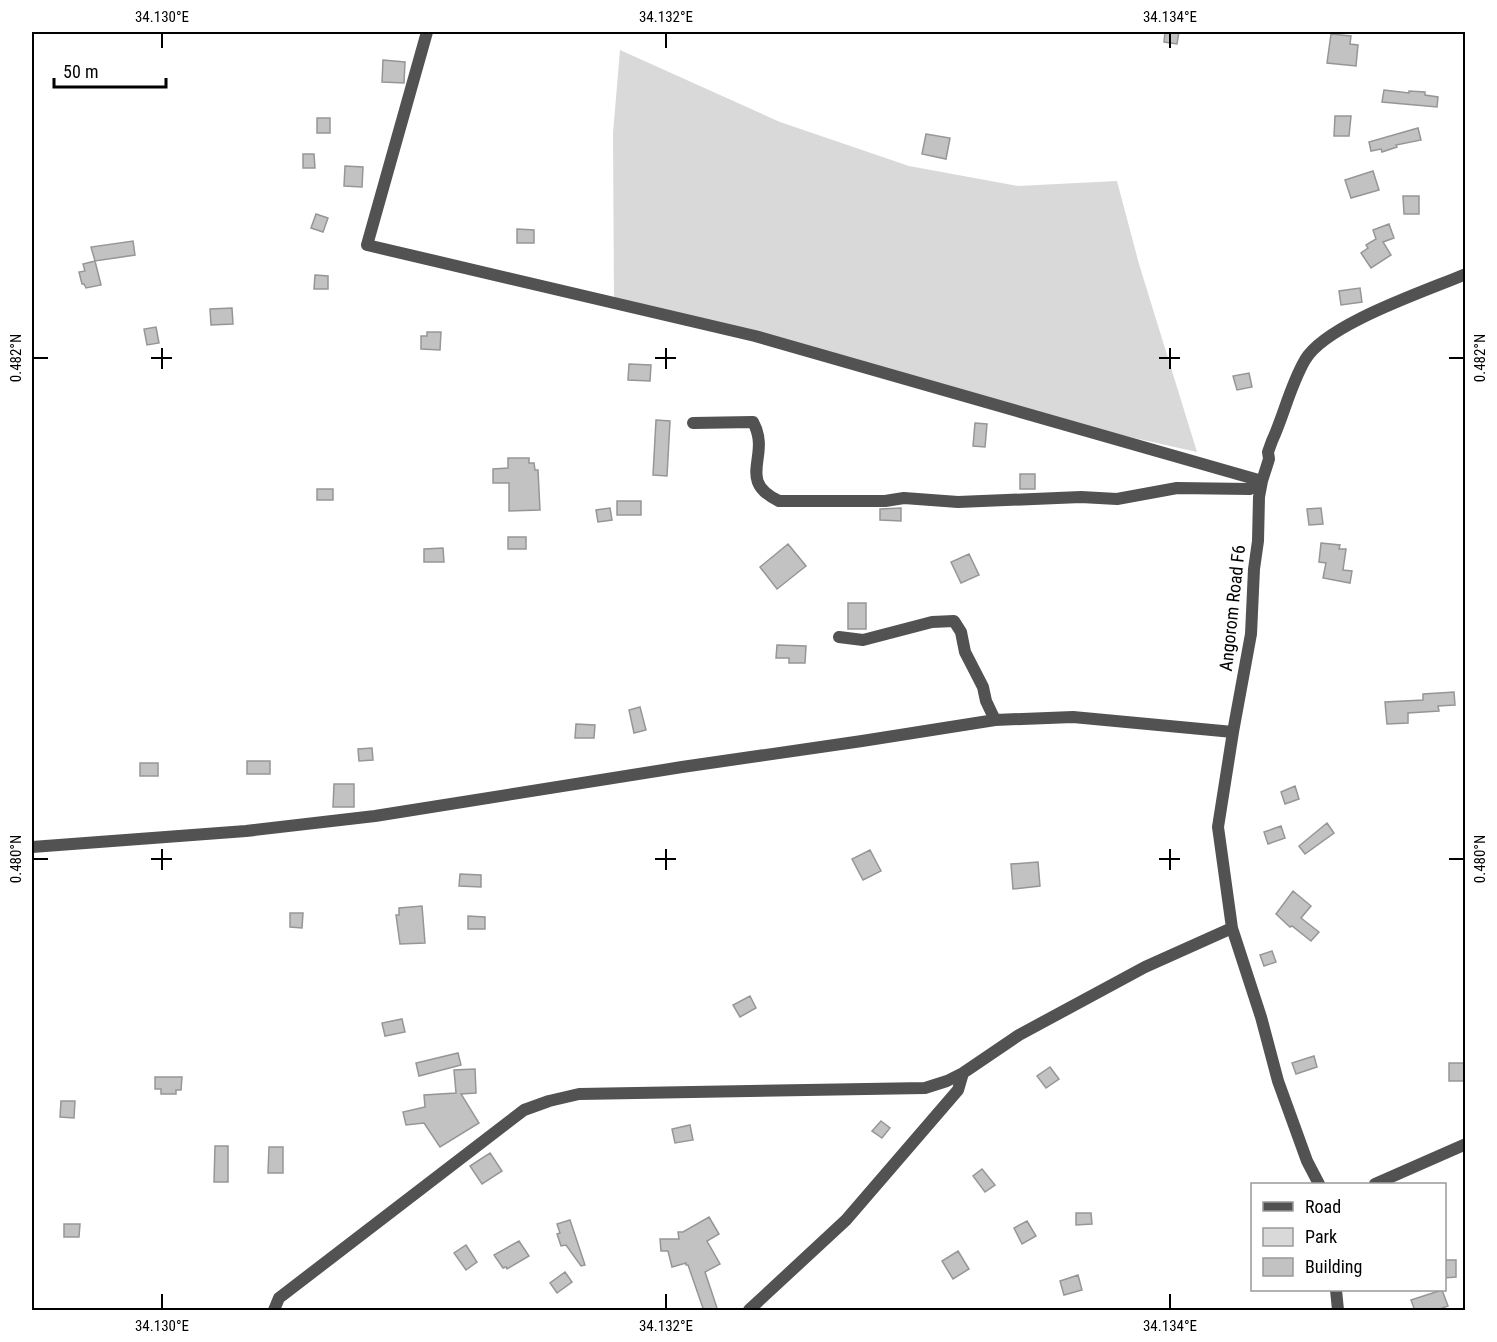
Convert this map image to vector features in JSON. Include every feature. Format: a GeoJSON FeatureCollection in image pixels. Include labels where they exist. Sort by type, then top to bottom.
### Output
{"type":"FeatureCollection","features":[{"type":"Feature","properties":{"kind":"street"},"geometry":{"type":"LineString","coordinates":[[428,32],[367,245],[755,336],[1262,481]]}},
{"type":"Feature","properties":{"kind":"street","name":"Angorom Road F6"},"geometry":{"type":"LineString","coordinates":[[1318,1183],[1278,1081],[1261,1017],[1232,928],[1218,827],[1251,633],[1259,497],[1269,459],[1268,452],[1294,383],[1306,358],[1321,341],[1391,305],[1466,274]]}},
{"type":"Feature","properties":{"kind":"street"},"geometry":{"type":"LineString","coordinates":[[693,423],[753,422],[759,433],[757,483],[765,495],[779,501],[885,501],[904,498],[958,502],[1081,497],[1117,499],[1178,488],[1250,489],[1262,481]]}},
{"type":"Feature","properties":{"kind":"street"},"geometry":{"type":"LineString","coordinates":[[839,637],[863,639],[932,622],[954,621],[960,632],[964,652],[983,687],[986,701],[995,720]]}},
{"type":"Feature","properties":{"kind":"street"},"geometry":{"type":"LineString","coordinates":[[32,847],[246,831],[375,816],[995,720],[1073,717],[1233,732]]}},
{"type":"Feature","properties":{"kind":"street"},"geometry":{"type":"LineString","coordinates":[[274,1311],[279,1298],[524,1110],[579,1094],[925,1088],[947,1081],[1019,1035],[1145,967],[1232,928]]}},
{"type":"Feature","properties":{"kind":"street"},"geometry":{"type":"LineString","coordinates":[[749,1311],[846,1220],[958,1090],[963,1072]]}},
{"type":"Feature","properties":{"kind":"street"},"geometry":{"type":"LineString","coordinates":[[1379,1183],[1466,1144]]}},
{"type":"Feature","properties":{"kind":"street"},"geometry":{"type":"LineString","coordinates":[[1336,1291],[1338,1311]]}},
{"type":"Feature","properties":{"kind":"green space"},"geometry":{"type":"Polygon","coordinates":[[[620,50],[780,122],[909,166],[1018,186],[1117,181],[1139,264],[1197,452],[1031,415],[614,303],[613,133],[620,50]]]}},
{"type":"Feature","properties":{"kind":"building"},"geometry":{"type":"Polygon","coordinates":[[[1165,32],[1179,32],[1177,44],[1164,42],[1165,32]]]}},
{"type":"Feature","properties":{"kind":"building"},"geometry":{"type":"Polygon","coordinates":[[[1331,34],[1351,36],[1350,44],[1358,45],[1356,66],[1327,63],[1331,34]]]}},
{"type":"Feature","properties":{"kind":"building"},"geometry":{"type":"Polygon","coordinates":[[[383,60],[405,62],[404,83],[382,82],[383,60]]]}},
{"type":"Feature","properties":{"kind":"building"},"geometry":{"type":"Polygon","coordinates":[[[1384,90],[1425,92],[1425,95],[1438,97],[1437,107],[1382,102],[1384,90]]]}},
{"type":"Feature","properties":{"kind":"building"},"geometry":{"type":"Polygon","coordinates":[[[1335,116],[1351,116],[1349,136],[1334,136],[1335,116]]]}},
{"type":"Feature","properties":{"kind":"building"},"geometry":{"type":"Polygon","coordinates":[[[317,118],[330,118],[330,133],[317,133],[317,118]]]}},
{"type":"Feature","properties":{"kind":"building"},"geometry":{"type":"Polygon","coordinates":[[[1418,128],[1421,140],[1396,145],[1397,147],[1382,152],[1381,149],[1371,151],[1369,142],[1418,128]]]}},
{"type":"Feature","properties":{"kind":"building"},"geometry":{"type":"Polygon","coordinates":[[[926,134],[950,138],[946,159],[922,154],[926,134]]]}},
{"type":"Feature","properties":{"kind":"building"},"geometry":{"type":"Polygon","coordinates":[[[303,154],[314,154],[315,168],[303,168],[303,154]]]}},
{"type":"Feature","properties":{"kind":"building"},"geometry":{"type":"Polygon","coordinates":[[[345,166],[363,167],[362,187],[344,186],[345,166]]]}},
{"type":"Feature","properties":{"kind":"building"},"geometry":{"type":"Polygon","coordinates":[[[1373,171],[1379,190],[1351,198],[1345,180],[1373,171]]]}},
{"type":"Feature","properties":{"kind":"building"},"geometry":{"type":"Polygon","coordinates":[[[1403,196],[1419,196],[1419,214],[1404,214],[1403,196]]]}},
{"type":"Feature","properties":{"kind":"building"},"geometry":{"type":"Polygon","coordinates":[[[316,214],[328,218],[323,232],[311,228],[316,214]]]}},
{"type":"Feature","properties":{"kind":"building"},"geometry":{"type":"Polygon","coordinates":[[[1389,224],[1394,238],[1383,242],[1391,255],[1371,268],[1361,253],[1368,248],[1366,245],[1376,239],[1373,230],[1389,224]]]}},
{"type":"Feature","properties":{"kind":"building"},"geometry":{"type":"Polygon","coordinates":[[[517,229],[534,230],[534,243],[517,243],[517,229]]]}},
{"type":"Feature","properties":{"kind":"building"},"geometry":{"type":"Polygon","coordinates":[[[133,241],[135,255],[95,261],[91,247],[133,241]]]}},
{"type":"Feature","properties":{"kind":"building"},"geometry":{"type":"Polygon","coordinates":[[[95,261],[101,285],[86,288],[82,284],[79,272],[85,271],[83,264],[95,261]]]}},
{"type":"Feature","properties":{"kind":"building"},"geometry":{"type":"Polygon","coordinates":[[[315,275],[328,276],[328,289],[314,289],[315,275]]]}},
{"type":"Feature","properties":{"kind":"building"},"geometry":{"type":"Polygon","coordinates":[[[1360,288],[1362,302],[1341,305],[1339,291],[1360,288]]]}},
{"type":"Feature","properties":{"kind":"building"},"geometry":{"type":"Polygon","coordinates":[[[232,308],[233,324],[211,325],[210,309],[232,308]]]}},
{"type":"Feature","properties":{"kind":"building"},"geometry":{"type":"Polygon","coordinates":[[[156,327],[159,343],[147,345],[144,329],[156,327]]]}},
{"type":"Feature","properties":{"kind":"building"},"geometry":{"type":"Polygon","coordinates":[[[427,332],[441,332],[440,350],[421,349],[421,336],[427,336],[427,332]]]}},
{"type":"Feature","properties":{"kind":"building"},"geometry":{"type":"Polygon","coordinates":[[[629,364],[651,365],[650,381],[628,380],[629,364]]]}},
{"type":"Feature","properties":{"kind":"building"},"geometry":{"type":"Polygon","coordinates":[[[1249,373],[1252,387],[1237,390],[1233,376],[1249,373]]]}},
{"type":"Feature","properties":{"kind":"building"},"geometry":{"type":"Polygon","coordinates":[[[656,420],[670,421],[667,476],[653,475],[656,420]]]}},
{"type":"Feature","properties":{"kind":"building"},"geometry":{"type":"Polygon","coordinates":[[[975,423],[987,424],[985,447],[973,446],[975,423]]]}},
{"type":"Feature","properties":{"kind":"building"},"geometry":{"type":"Polygon","coordinates":[[[508,458],[529,458],[529,463],[534,463],[535,470],[538,470],[540,510],[509,511],[509,483],[493,483],[493,469],[508,468],[508,458]]]}},
{"type":"Feature","properties":{"kind":"building"},"geometry":{"type":"Polygon","coordinates":[[[1020,474],[1035,474],[1035,489],[1020,489],[1020,474]]]}},
{"type":"Feature","properties":{"kind":"building"},"geometry":{"type":"Polygon","coordinates":[[[317,489],[333,489],[333,500],[317,500],[317,489]]]}},
{"type":"Feature","properties":{"kind":"building"},"geometry":{"type":"Polygon","coordinates":[[[617,501],[641,501],[641,515],[617,515],[617,501]]]}},
{"type":"Feature","properties":{"kind":"building"},"geometry":{"type":"Polygon","coordinates":[[[610,508],[612,520],[598,522],[596,510],[610,508]]]}},
{"type":"Feature","properties":{"kind":"building"},"geometry":{"type":"Polygon","coordinates":[[[901,508],[901,521],[880,520],[880,509],[901,508]]]}},
{"type":"Feature","properties":{"kind":"building"},"geometry":{"type":"Polygon","coordinates":[[[1321,508],[1323,524],[1309,525],[1307,509],[1321,508]]]}},
{"type":"Feature","properties":{"kind":"building"},"geometry":{"type":"Polygon","coordinates":[[[508,537],[526,537],[526,549],[508,549],[508,537]]]}},
{"type":"Feature","properties":{"kind":"building"},"geometry":{"type":"Polygon","coordinates":[[[1321,543],[1340,545],[1339,549],[1346,549],[1343,570],[1352,571],[1350,583],[1323,578],[1326,563],[1319,562],[1321,543]]]}},
{"type":"Feature","properties":{"kind":"building"},"geometry":{"type":"Polygon","coordinates":[[[788,544],[806,566],[777,589],[760,567],[788,544]]]}},
{"type":"Feature","properties":{"kind":"building"},"geometry":{"type":"Polygon","coordinates":[[[443,548],[444,562],[424,562],[424,549],[443,548]]]}},
{"type":"Feature","properties":{"kind":"building"},"geometry":{"type":"Polygon","coordinates":[[[969,554],[979,575],[961,583],[951,562],[969,554]]]}},
{"type":"Feature","properties":{"kind":"building"},"geometry":{"type":"Polygon","coordinates":[[[848,603],[866,603],[866,629],[848,629],[848,603]]]}},
{"type":"Feature","properties":{"kind":"building"},"geometry":{"type":"Polygon","coordinates":[[[777,645],[806,646],[805,663],[789,663],[789,658],[776,658],[777,645]]]}},
{"type":"Feature","properties":{"kind":"building"},"geometry":{"type":"Polygon","coordinates":[[[1454,692],[1455,705],[1438,706],[1439,711],[1408,713],[1408,723],[1387,724],[1385,702],[1423,700],[1423,694],[1454,692]]]}},
{"type":"Feature","properties":{"kind":"building"},"geometry":{"type":"Polygon","coordinates":[[[640,707],[646,730],[634,733],[629,710],[640,707]]]}},
{"type":"Feature","properties":{"kind":"building"},"geometry":{"type":"Polygon","coordinates":[[[576,724],[595,725],[594,738],[575,738],[576,724]]]}},
{"type":"Feature","properties":{"kind":"building"},"geometry":{"type":"Polygon","coordinates":[[[372,748],[373,760],[359,761],[358,749],[372,748]]]}},
{"type":"Feature","properties":{"kind":"building"},"geometry":{"type":"Polygon","coordinates":[[[247,761],[270,761],[270,774],[247,774],[247,761]]]}},
{"type":"Feature","properties":{"kind":"building"},"geometry":{"type":"Polygon","coordinates":[[[140,763],[158,763],[158,776],[140,776],[140,763]]]}},
{"type":"Feature","properties":{"kind":"building"},"geometry":{"type":"Polygon","coordinates":[[[334,784],[354,784],[354,807],[333,807],[334,784]]]}},
{"type":"Feature","properties":{"kind":"building"},"geometry":{"type":"Polygon","coordinates":[[[1295,786],[1299,799],[1285,804],[1281,792],[1295,786]]]}},
{"type":"Feature","properties":{"kind":"building"},"geometry":{"type":"Polygon","coordinates":[[[1327,823],[1334,833],[1305,854],[1299,846],[1327,823]]]}},
{"type":"Feature","properties":{"kind":"building"},"geometry":{"type":"Polygon","coordinates":[[[1281,826],[1285,838],[1268,844],[1264,832],[1281,826]]]}},
{"type":"Feature","properties":{"kind":"building"},"geometry":{"type":"Polygon","coordinates":[[[870,850],[881,871],[863,880],[852,859],[870,850]]]}},
{"type":"Feature","properties":{"kind":"building"},"geometry":{"type":"Polygon","coordinates":[[[1038,862],[1040,886],[1013,889],[1011,864],[1038,862]]]}},
{"type":"Feature","properties":{"kind":"building"},"geometry":{"type":"Polygon","coordinates":[[[460,874],[481,875],[481,887],[459,886],[460,874]]]}},
{"type":"Feature","properties":{"kind":"building"},"geometry":{"type":"Polygon","coordinates":[[[1293,891],[1311,906],[1301,918],[1319,932],[1311,941],[1276,914],[1293,891]]]}},
{"type":"Feature","properties":{"kind":"building"},"geometry":{"type":"Polygon","coordinates":[[[422,906],[425,943],[400,944],[396,915],[399,915],[399,908],[422,906]]]}},
{"type":"Feature","properties":{"kind":"building"},"geometry":{"type":"Polygon","coordinates":[[[290,913],[303,913],[302,928],[290,927],[290,913]]]}},
{"type":"Feature","properties":{"kind":"building"},"geometry":{"type":"Polygon","coordinates":[[[468,916],[485,917],[485,929],[468,929],[468,916]]]}},
{"type":"Feature","properties":{"kind":"building"},"geometry":{"type":"Polygon","coordinates":[[[1272,951],[1276,962],[1264,966],[1260,955],[1272,951]]]}},
{"type":"Feature","properties":{"kind":"building"},"geometry":{"type":"Polygon","coordinates":[[[750,996],[756,1008],[740,1017],[733,1005],[750,996]]]}},
{"type":"Feature","properties":{"kind":"building"},"geometry":{"type":"Polygon","coordinates":[[[402,1019],[405,1032],[385,1036],[382,1023],[402,1019]]]}},
{"type":"Feature","properties":{"kind":"building"},"geometry":{"type":"Polygon","coordinates":[[[458,1053],[461,1065],[419,1076],[416,1063],[458,1053]]]}},
{"type":"Feature","properties":{"kind":"building"},"geometry":{"type":"Polygon","coordinates":[[[1314,1056],[1317,1067],[1296,1074],[1292,1063],[1314,1056]]]}},
{"type":"Feature","properties":{"kind":"building"},"geometry":{"type":"Polygon","coordinates":[[[1449,1063],[1466,1063],[1466,1081],[1449,1081],[1449,1063]]]}},
{"type":"Feature","properties":{"kind":"building"},"geometry":{"type":"Polygon","coordinates":[[[1050,1067],[1059,1079],[1046,1088],[1037,1076],[1050,1067]]]}},
{"type":"Feature","properties":{"kind":"building"},"geometry":{"type":"Polygon","coordinates":[[[475,1069],[476,1093],[461,1094],[479,1123],[440,1147],[424,1123],[406,1125],[403,1112],[425,1107],[424,1095],[456,1093],[454,1070],[475,1069]]]}},
{"type":"Feature","properties":{"kind":"building"},"geometry":{"type":"Polygon","coordinates":[[[155,1077],[182,1077],[181,1090],[176,1090],[176,1094],[161,1094],[161,1089],[155,1089],[155,1077]]]}},
{"type":"Feature","properties":{"kind":"building"},"geometry":{"type":"Polygon","coordinates":[[[61,1101],[75,1101],[74,1118],[60,1117],[61,1101]]]}},
{"type":"Feature","properties":{"kind":"building"},"geometry":{"type":"Polygon","coordinates":[[[881,1121],[890,1128],[882,1138],[872,1131],[881,1121]]]}},
{"type":"Feature","properties":{"kind":"building"},"geometry":{"type":"Polygon","coordinates":[[[690,1125],[693,1140],[675,1143],[672,1129],[690,1125]]]}},
{"type":"Feature","properties":{"kind":"building"},"geometry":{"type":"Polygon","coordinates":[[[215,1146],[228,1146],[228,1182],[214,1182],[215,1146]]]}},
{"type":"Feature","properties":{"kind":"building"},"geometry":{"type":"Polygon","coordinates":[[[269,1147],[283,1147],[283,1173],[268,1173],[269,1147]]]}},
{"type":"Feature","properties":{"kind":"building"},"geometry":{"type":"Polygon","coordinates":[[[490,1153],[502,1171],[482,1184],[470,1166],[490,1153]]]}},
{"type":"Feature","properties":{"kind":"building"},"geometry":{"type":"Polygon","coordinates":[[[982,1169],[995,1185],[985,1192],[973,1176],[982,1169]]]}},
{"type":"Feature","properties":{"kind":"building"},"geometry":{"type":"Polygon","coordinates":[[[1076,1213],[1091,1213],[1092,1224],[1076,1225],[1076,1213]]]}},
{"type":"Feature","properties":{"kind":"building"},"geometry":{"type":"Polygon","coordinates":[[[709,1217],[719,1234],[707,1241],[720,1264],[705,1272],[718,1311],[704,1311],[688,1265],[686,1263],[672,1267],[668,1251],[661,1251],[660,1239],[679,1239],[678,1232],[683,1232],[709,1217]]]}},
{"type":"Feature","properties":{"kind":"building"},"geometry":{"type":"Polygon","coordinates":[[[570,1220],[585,1265],[581,1266],[566,1245],[561,1246],[557,1234],[560,1233],[557,1224],[570,1220]]]}},
{"type":"Feature","properties":{"kind":"building"},"geometry":{"type":"Polygon","coordinates":[[[1027,1221],[1036,1236],[1022,1244],[1014,1228],[1027,1221]]]}},
{"type":"Feature","properties":{"kind":"building"},"geometry":{"type":"Polygon","coordinates":[[[64,1224],[80,1224],[79,1237],[64,1237],[64,1224]]]}},
{"type":"Feature","properties":{"kind":"building"},"geometry":{"type":"Polygon","coordinates":[[[519,1241],[529,1256],[507,1269],[503,1268],[494,1255],[519,1241]]]}},
{"type":"Feature","properties":{"kind":"building"},"geometry":{"type":"Polygon","coordinates":[[[466,1245],[477,1262],[466,1270],[454,1253],[466,1245]]]}},
{"type":"Feature","properties":{"kind":"building"},"geometry":{"type":"Polygon","coordinates":[[[958,1251],[969,1269],[953,1279],[942,1261],[958,1251]]]}},
{"type":"Feature","properties":{"kind":"building"},"geometry":{"type":"Polygon","coordinates":[[[1446,1260],[1456,1260],[1456,1277],[1446,1278],[1446,1260]]]}},
{"type":"Feature","properties":{"kind":"building"},"geometry":{"type":"Polygon","coordinates":[[[565,1272],[572,1282],[557,1293],[550,1283],[565,1272]]]}},
{"type":"Feature","properties":{"kind":"building"},"geometry":{"type":"Polygon","coordinates":[[[1078,1275],[1082,1290],[1064,1295],[1060,1281],[1078,1275]]]}},
{"type":"Feature","properties":{"kind":"building"},"geometry":{"type":"Polygon","coordinates":[[[1442,1291],[1448,1306],[1434,1311],[1415,1311],[1411,1300],[1442,1291]]]}}]}
